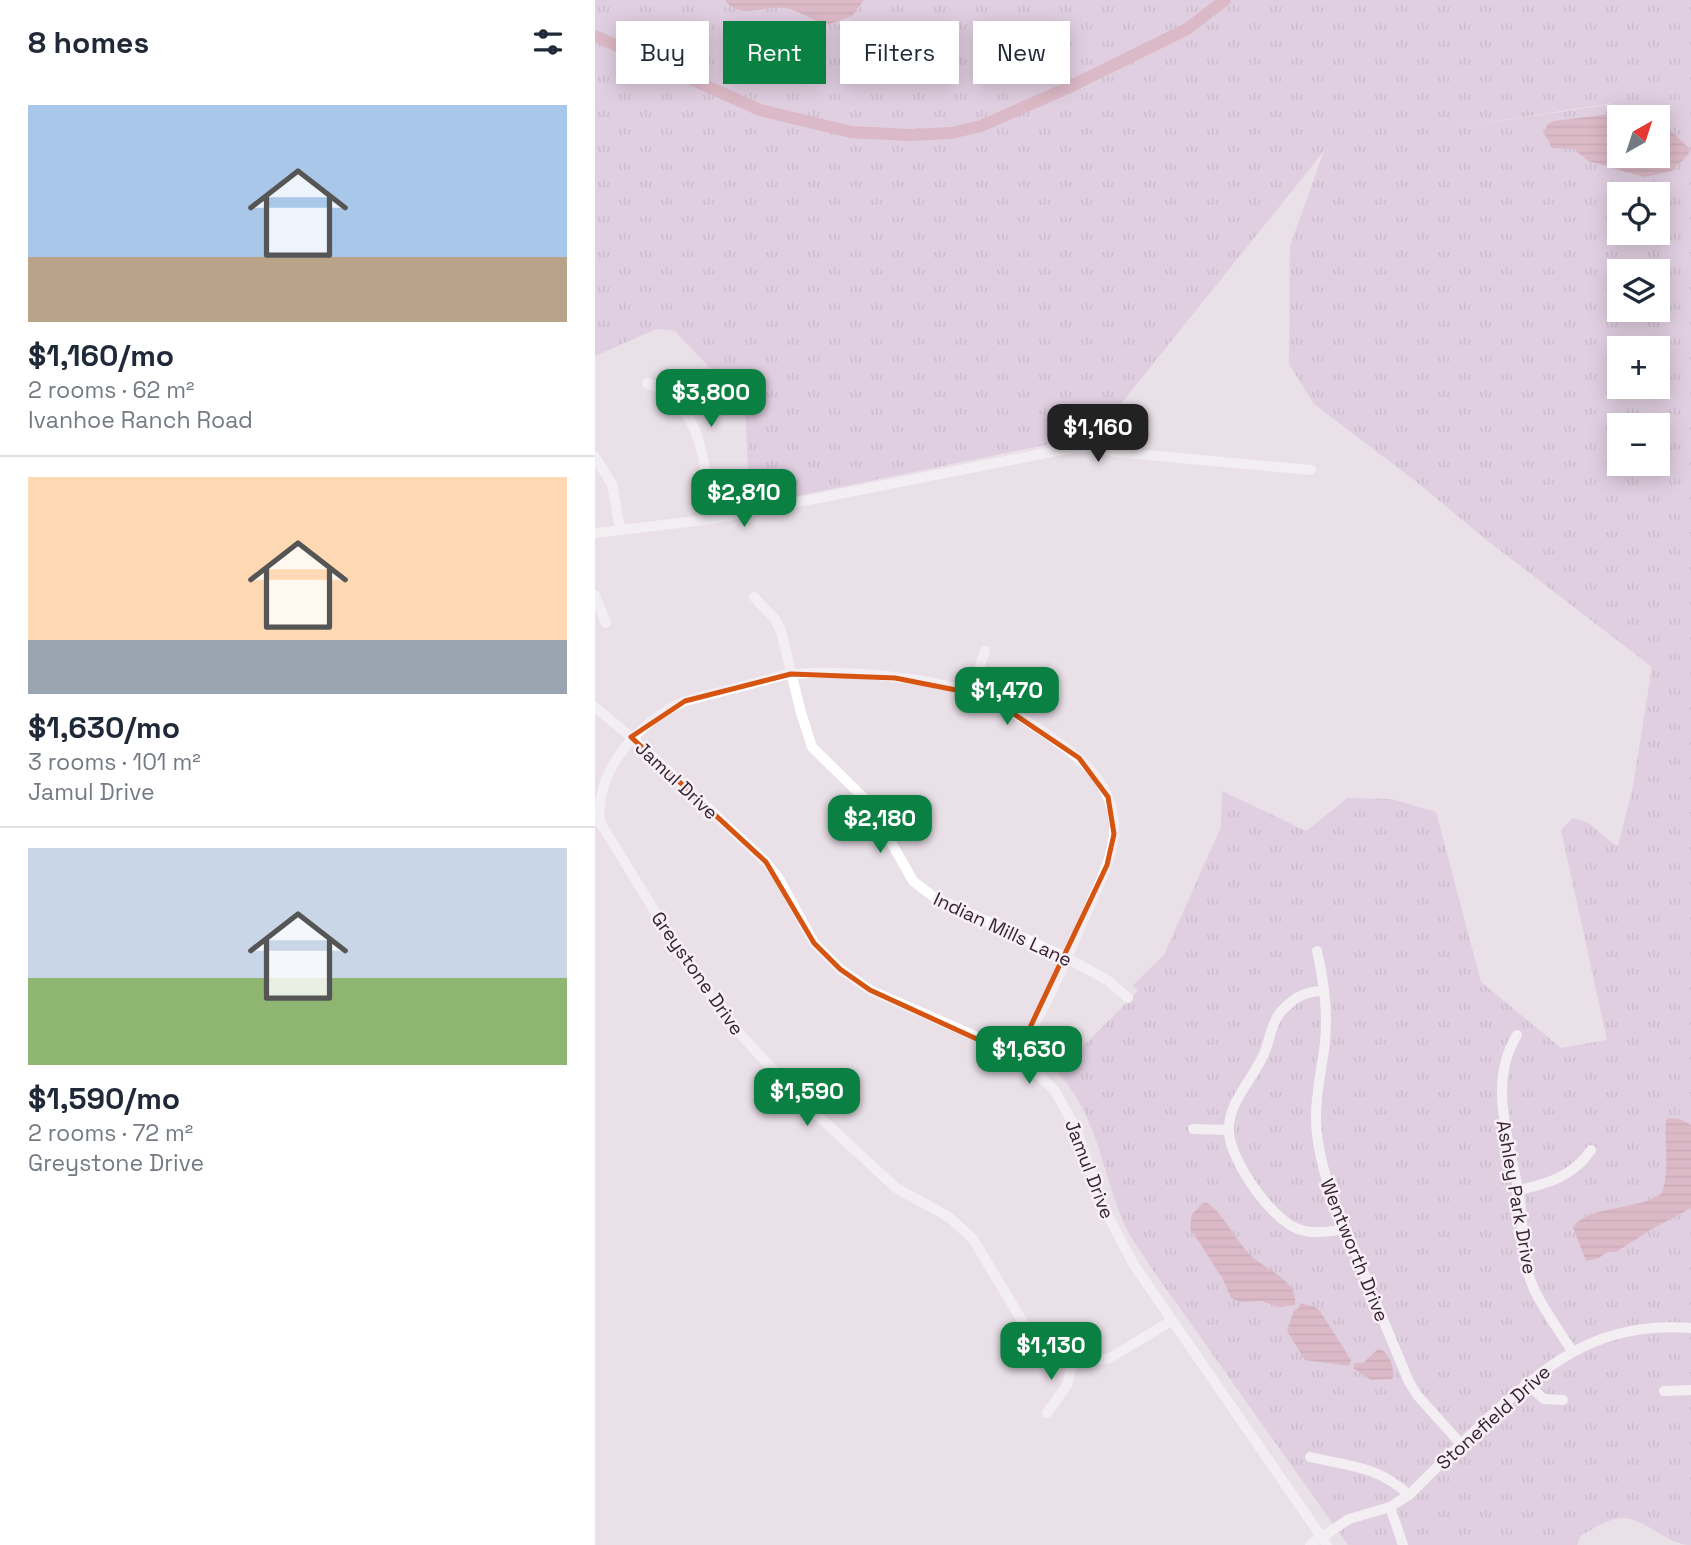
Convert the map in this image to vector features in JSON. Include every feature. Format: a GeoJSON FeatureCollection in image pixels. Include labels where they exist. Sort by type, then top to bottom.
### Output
{"type":"FeatureCollection","features":[{"type":"Feature","properties":{"kind":"street"},"geometry":{"type":"LineString","coordinates":[[647,383],[658,387],[680,404],[693,422],[699,440],[713,519]]}},
{"type":"Feature","properties":{"kind":"street"},"geometry":{"type":"LineString","coordinates":[[595,533],[713,519],[1091,446],[1114,452],[1311,470]]}},
{"type":"Feature","properties":{"kind":"street"},"geometry":{"type":"LineString","coordinates":[[595,457],[612,484],[620,529]]}},
{"type":"Feature","properties":{"kind":"street"},"geometry":{"type":"LineString","coordinates":[[595,595],[606,623]]}},
{"type":"Feature","properties":{"kind":"street","name":"Indian Mills Lane"},"geometry":{"type":"LineString","coordinates":[[754,597],[775,619],[781,631],[812,747],[869,803],[906,872],[917,886],[934,897],[1067,958],[1107,981],[1128,998]]}},
{"type":"Feature","properties":{"kind":"street"},"geometry":{"type":"LineString","coordinates":[[971,693],[985,652]]}},
{"type":"Feature","properties":{"kind":"street","name":"Greystone Drive"},"geometry":{"type":"LineString","coordinates":[[1016,1057],[1067,958],[1111,853],[1114,824],[1108,797],[1095,774],[1042,730],[971,693],[895,678],[791,674],[685,701],[649,722],[609,761],[600,776],[595,796],[598,816],[689,967],[742,1036],[800,1099],[896,1188],[958,1223],[973,1238],[1027,1329],[1045,1348],[1073,1359],[1110,1359],[1171,1321]]}},
{"type":"Feature","properties":{"kind":"street","name":"Jamul Drive"},"geometry":{"type":"LineString","coordinates":[[595,707],[766,862],[779,878],[814,943],[839,970],[870,990],[1007,1050],[1042,1077],[1066,1107],[1077,1130],[1089,1171],[1112,1227],[1171,1321],[1324,1542]]}},
{"type":"Feature","properties":{"kind":"street","name":"Wentworth Drive"},"geometry":{"type":"LineString","coordinates":[[1317,951],[1326,1020],[1317,1105],[1317,1136],[1330,1192],[1413,1389],[1460,1443]]}},
{"type":"Feature","properties":{"kind":"street"},"geometry":{"type":"LineString","coordinates":[[1324,990],[1310,992],[1292,1000],[1277,1017],[1266,1050],[1250,1082],[1238,1097],[1229,1130],[1232,1149],[1240,1165],[1279,1218],[1291,1226],[1309,1232],[1346,1229]]}},
{"type":"Feature","properties":{"kind":"street","name":"Ashley Park Drive"},"geometry":{"type":"LineString","coordinates":[[1517,1035],[1510,1048],[1502,1086],[1502,1107],[1519,1190],[1521,1234],[1532,1285],[1572,1351]]}},
{"type":"Feature","properties":{"kind":"street"},"geometry":{"type":"LineString","coordinates":[[1193,1129],[1229,1130]]}},
{"type":"Feature","properties":{"kind":"street"},"geometry":{"type":"LineString","coordinates":[[1519,1190],[1550,1183],[1565,1175],[1591,1150]]}},
{"type":"Feature","properties":{"kind":"street","name":"Stonefield Drive"},"geometry":{"type":"LineString","coordinates":[[1311,1545],[1324,1542],[1349,1518],[1389,1507],[1409,1494],[1460,1443],[1527,1383],[1572,1351],[1624,1332],[1691,1328]]}},
{"type":"Feature","properties":{"kind":"street"},"geometry":{"type":"LineString","coordinates":[[1047,1413],[1067,1385],[1073,1359]]}},
{"type":"Feature","properties":{"kind":"street"},"geometry":{"type":"LineString","coordinates":[[1527,1383],[1544,1399],[1563,1400]]}},
{"type":"Feature","properties":{"kind":"street"},"geometry":{"type":"LineString","coordinates":[[1664,1391],[1691,1390]]}},
{"type":"Feature","properties":{"kind":"street"},"geometry":{"type":"LineString","coordinates":[[1310,1457],[1366,1468],[1384,1475],[1409,1494]]}},
{"type":"Feature","properties":{"kind":"street"},"geometry":{"type":"LineString","coordinates":[[1389,1507],[1403,1545]]}},
{"type":"Feature","properties":{"kind":"highlighted area"},"geometry":{"type":"Polygon","coordinates":[[[791,674],[895,678],[971,693],[1008,710],[1079,758],[1108,797],[1114,834],[1107,865],[1016,1057],[870,990],[840,969],[814,943],[766,862],[631,737],[685,701],[791,674]]]}},
{"type":"Feature","properties":{"kind":"green space"},"geometry":{"type":"Polygon","coordinates":[[[595,0],[1691,0],[1691,1545],[1673,1541],[1639,1522],[1620,1518],[1580,1536],[1577,1545],[1348,1545],[1133,1240],[1116,1203],[1088,1121],[1067,1084],[1052,1067],[1066,1064],[1138,991],[1133,985],[1164,955],[1221,827],[1222,791],[1306,831],[1348,798],[1391,799],[1436,812],[1481,982],[1561,1048],[1607,1040],[1561,830],[1573,818],[1591,826],[1618,846],[1633,786],[1652,667],[1314,404],[1289,364],[1290,246],[1324,151],[1099,431],[1083,443],[1050,444],[772,501],[750,499],[745,410],[723,382],[675,331],[656,329],[595,356],[595,0]],[[1612,103],[1428,132],[1612,104],[1612,103]]]}},
{"type":"Feature","properties":{"kind":"shaded area"},"geometry":{"type":"Polygon","coordinates":[[[725,0],[864,0],[852,16],[827,25],[826,21],[818,21],[790,9],[747,11],[731,6],[725,0]]]}},
{"type":"Feature","properties":{"kind":"shaded area"},"geometry":{"type":"Polygon","coordinates":[[[1607,114],[1607,166],[1588,161],[1574,149],[1552,148],[1544,133],[1548,124],[1607,114]]]}},
{"type":"Feature","properties":{"kind":"shaded area"},"geometry":{"type":"Polygon","coordinates":[[[1670,130],[1690,149],[1688,155],[1672,171],[1644,177],[1612,168],[1670,168],[1670,130]]]}},
{"type":"Feature","properties":{"kind":"shaded area"},"geometry":{"type":"Polygon","coordinates":[[[1668,1118],[1680,1119],[1691,1125],[1691,1208],[1616,1252],[1607,1252],[1599,1258],[1586,1261],[1573,1227],[1591,1215],[1641,1203],[1662,1193],[1666,1175],[1668,1118]]]}},
{"type":"Feature","properties":{"kind":"shaded area"},"geometry":{"type":"Polygon","coordinates":[[[1203,1203],[1208,1203],[1216,1210],[1250,1255],[1286,1282],[1295,1296],[1295,1305],[1279,1307],[1261,1301],[1240,1302],[1231,1298],[1224,1281],[1190,1228],[1192,1214],[1203,1203]]]}},
{"type":"Feature","properties":{"kind":"shaded area"},"geometry":{"type":"Polygon","coordinates":[[[1300,1303],[1320,1311],[1351,1360],[1350,1366],[1305,1360],[1287,1331],[1294,1310],[1299,1308],[1300,1303]]]}},
{"type":"Feature","properties":{"kind":"shaded area"},"geometry":{"type":"Polygon","coordinates":[[[1378,1349],[1384,1351],[1391,1361],[1394,1375],[1392,1379],[1371,1380],[1353,1368],[1355,1363],[1363,1363],[1378,1349]]]}},
{"type":"Feature","properties":{"kind":"waterway"},"geometry":{"type":"LineString","coordinates":[[595,36],[760,110],[851,132],[910,135],[951,133],[981,126],[1065,89],[1187,29],[1225,0]]}}]}
